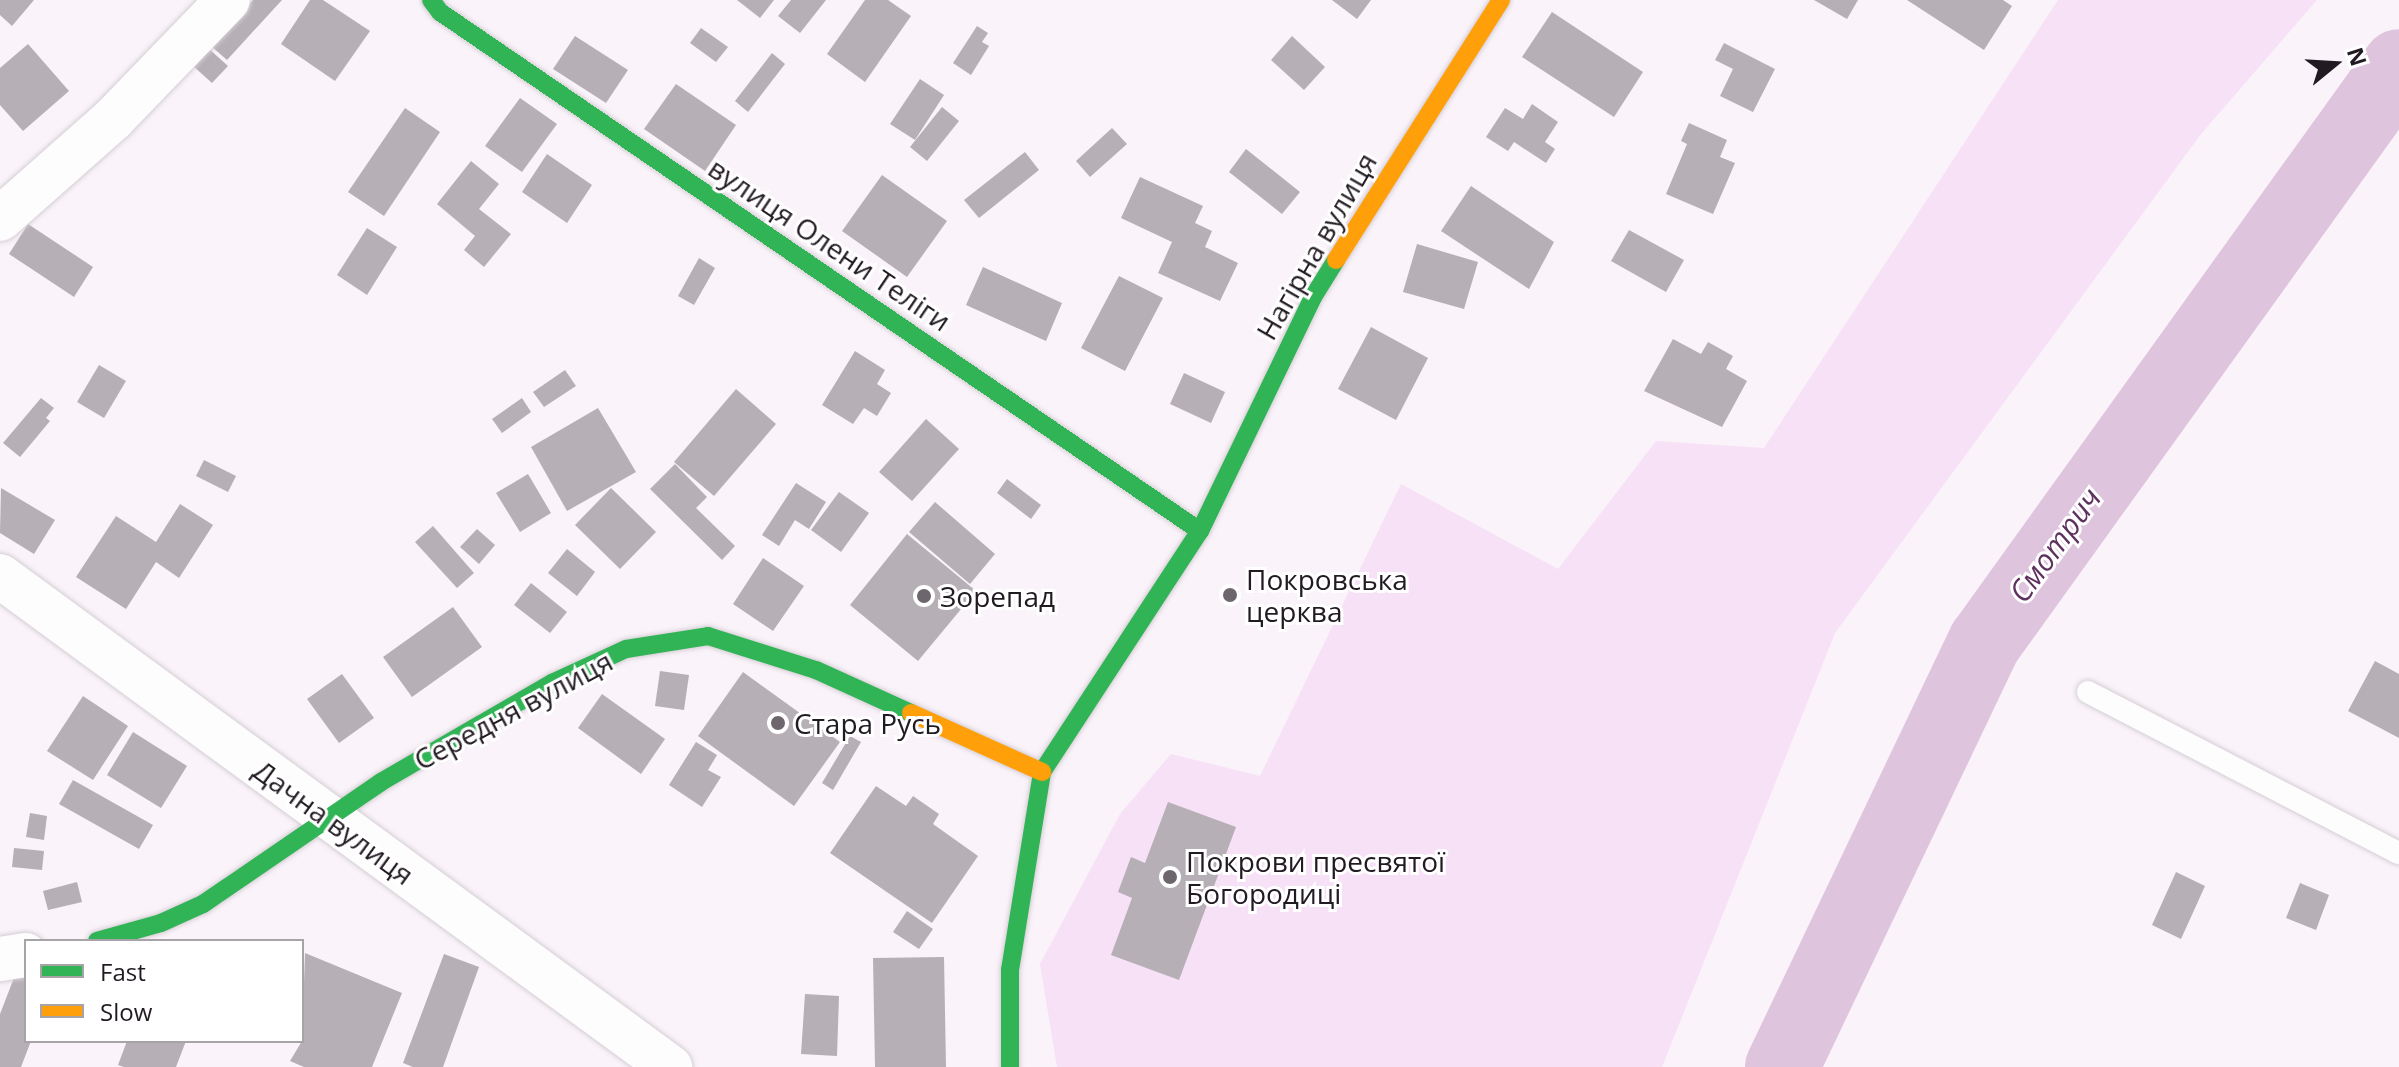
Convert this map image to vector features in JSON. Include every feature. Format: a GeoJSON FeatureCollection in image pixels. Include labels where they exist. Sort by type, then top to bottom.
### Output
{"type":"FeatureCollection","features":[{"type":"Feature","properties":{"kind":"street"},"geometry":{"type":"LineString","coordinates":[[0,219],[114,118],[228,0]]}},
{"type":"Feature","properties":{"kind":"street","name":"вулиця Олени Теліги"},"geometry":{"type":"LineString","coordinates":[[431,0],[440,12],[1200,531]]}},
{"type":"Feature","properties":{"kind":"street","name":"Нагірна вулиця"},"geometry":{"type":"LineString","coordinates":[[1042,772],[1200,531],[1313,297],[1501,0]]}},
{"type":"Feature","properties":{"kind":"street","name":"Дачна вулиця"},"geometry":{"type":"LineString","coordinates":[[0,576],[670,1067]]}},
{"type":"Feature","properties":{"kind":"street","name":"Середня вулиця"},"geometry":{"type":"LineString","coordinates":[[104,939],[161,923],[203,904],[328,818],[552,683],[626,649],[708,636],[816,670],[1042,772]]}},
{"type":"Feature","properties":{"kind":"street"},"geometry":{"type":"LineString","coordinates":[[1010,1067],[1010,970],[1042,772]]}},
{"type":"Feature","properties":{"kind":"street"},"geometry":{"type":"LineString","coordinates":[[0,959],[24,955]]}},
{"type":"Feature","properties":{"kind":"lane"},"geometry":{"type":"LineString","coordinates":[[2088,692],[2399,853]]}},
{"type":"Feature","properties":{"kind":"shaded area"},"geometry":{"type":"Polygon","coordinates":[[[2058,0],[2317,0],[2201,134],[1835,633],[1662,1067],[1057,1067],[1040,964],[1120,814],[1171,754],[1260,776],[1401,484],[1558,569],[1656,441],[1764,448],[2058,0]]]}},
{"type":"Feature","properties":{"kind":"building"},"geometry":{"type":"Polygon","coordinates":[[[0,0],[34,0],[12,26],[0,15],[0,0]]]}},
{"type":"Feature","properties":{"kind":"building"},"geometry":{"type":"Polygon","coordinates":[[[253,0],[282,0],[227,60],[211,46],[253,0]]]}},
{"type":"Feature","properties":{"kind":"building"},"geometry":{"type":"Polygon","coordinates":[[[310,0],[323,0],[370,31],[335,81],[281,44],[310,0]]]}},
{"type":"Feature","properties":{"kind":"building"},"geometry":{"type":"Polygon","coordinates":[[[737,0],[774,0],[760,18],[737,0]]]}},
{"type":"Feature","properties":{"kind":"building"},"geometry":{"type":"Polygon","coordinates":[[[791,0],[826,0],[800,33],[778,16],[791,0]]]}},
{"type":"Feature","properties":{"kind":"building"},"geometry":{"type":"Polygon","coordinates":[[[865,0],[888,0],[911,16],[865,82],[827,54],[865,0]]]}},
{"type":"Feature","properties":{"kind":"building"},"geometry":{"type":"Polygon","coordinates":[[[1332,0],[1371,0],[1357,19],[1332,0]]]}},
{"type":"Feature","properties":{"kind":"building"},"geometry":{"type":"Polygon","coordinates":[[[1814,0],[1858,0],[1847,19],[1814,0]]]}},
{"type":"Feature","properties":{"kind":"building"},"geometry":{"type":"Polygon","coordinates":[[[1907,0],[2003,0],[2012,6],[1984,50],[1907,0]]]}},
{"type":"Feature","properties":{"kind":"building"},"geometry":{"type":"Polygon","coordinates":[[[1552,12],[1643,72],[1614,117],[1522,57],[1552,12]]]}},
{"type":"Feature","properties":{"kind":"building"},"geometry":{"type":"Polygon","coordinates":[[[977,26],[988,33],[982,42],[989,46],[971,75],[953,63],[977,26]]]}},
{"type":"Feature","properties":{"kind":"building"},"geometry":{"type":"Polygon","coordinates":[[[701,28],[728,47],[716,62],[690,43],[701,28]]]}},
{"type":"Feature","properties":{"kind":"building"},"geometry":{"type":"Polygon","coordinates":[[[575,36],[628,70],[606,103],[553,69],[575,36]]]}},
{"type":"Feature","properties":{"kind":"building"},"geometry":{"type":"Polygon","coordinates":[[[1292,36],[1325,67],[1304,90],[1271,60],[1292,36]]]}},
{"type":"Feature","properties":{"kind":"building"},"geometry":{"type":"Polygon","coordinates":[[[1724,43],[1775,69],[1753,112],[1720,96],[1733,69],[1715,60],[1724,43]]]}},
{"type":"Feature","properties":{"kind":"building"},"geometry":{"type":"Polygon","coordinates":[[[28,44],[69,91],[23,131],[0,105],[0,68],[28,44]]]}},
{"type":"Feature","properties":{"kind":"building"},"geometry":{"type":"Polygon","coordinates":[[[208,48],[228,66],[212,83],[192,65],[208,48]]]}},
{"type":"Feature","properties":{"kind":"building"},"geometry":{"type":"Polygon","coordinates":[[[772,53],[785,64],[748,112],[735,101],[772,53]]]}},
{"type":"Feature","properties":{"kind":"building"},"geometry":{"type":"Polygon","coordinates":[[[920,79],[944,95],[915,140],[890,124],[920,79]]]}},
{"type":"Feature","properties":{"kind":"building"},"geometry":{"type":"Polygon","coordinates":[[[676,84],[736,125],[705,171],[644,129],[676,84]]]}},
{"type":"Feature","properties":{"kind":"building"},"geometry":{"type":"Polygon","coordinates":[[[520,98],[557,124],[522,172],[485,146],[520,98]]]}},
{"type":"Feature","properties":{"kind":"building"},"geometry":{"type":"Polygon","coordinates":[[[1532,104],[1558,122],[1545,142],[1555,149],[1546,163],[1514,142],[1508,151],[1486,137],[1505,108],[1523,119],[1532,104]]]}},
{"type":"Feature","properties":{"kind":"building"},"geometry":{"type":"Polygon","coordinates":[[[942,107],[959,121],[927,161],[910,147],[942,107]]]}},
{"type":"Feature","properties":{"kind":"building"},"geometry":{"type":"Polygon","coordinates":[[[405,108],[440,132],[384,216],[348,192],[405,108]]]}},
{"type":"Feature","properties":{"kind":"building"},"geometry":{"type":"Polygon","coordinates":[[[1689,123],[1727,140],[1720,157],[1735,163],[1713,214],[1666,194],[1687,144],[1681,141],[1689,123]]]}},
{"type":"Feature","properties":{"kind":"building"},"geometry":{"type":"Polygon","coordinates":[[[1112,128],[1127,144],[1090,177],[1076,161],[1112,128]]]}},
{"type":"Feature","properties":{"kind":"building"},"geometry":{"type":"Polygon","coordinates":[[[1246,149],[1300,192],[1282,214],[1229,172],[1246,149]]]}},
{"type":"Feature","properties":{"kind":"building"},"geometry":{"type":"Polygon","coordinates":[[[1025,152],[1039,170],[979,218],[964,200],[1025,152]]]}},
{"type":"Feature","properties":{"kind":"building"},"geometry":{"type":"Polygon","coordinates":[[[547,154],[592,185],[567,223],[522,192],[547,154]]]}},
{"type":"Feature","properties":{"kind":"building"},"geometry":{"type":"Polygon","coordinates":[[[471,161],[499,184],[479,209],[511,234],[484,267],[464,250],[475,236],[437,204],[471,161]]]}},
{"type":"Feature","properties":{"kind":"building"},"geometry":{"type":"Polygon","coordinates":[[[882,175],[947,221],[907,277],[842,231],[882,175]]]}},
{"type":"Feature","properties":{"kind":"building"},"geometry":{"type":"Polygon","coordinates":[[[1140,177],[1203,206],[1195,223],[1212,231],[1205,247],[1238,263],[1220,301],[1158,273],[1172,242],[1121,218],[1140,177]]]}},
{"type":"Feature","properties":{"kind":"building"},"geometry":{"type":"Polygon","coordinates":[[[1471,186],[1554,242],[1529,289],[1441,231],[1471,186]]]}},
{"type":"Feature","properties":{"kind":"building"},"geometry":{"type":"Polygon","coordinates":[[[28,224],[93,267],[74,297],[9,254],[28,224]]]}},
{"type":"Feature","properties":{"kind":"building"},"geometry":{"type":"Polygon","coordinates":[[[367,228],[397,247],[367,295],[337,275],[367,228]]]}},
{"type":"Feature","properties":{"kind":"building"},"geometry":{"type":"Polygon","coordinates":[[[1629,230],[1684,260],[1666,292],[1611,261],[1629,230]]]}},
{"type":"Feature","properties":{"kind":"building"},"geometry":{"type":"Polygon","coordinates":[[[1417,244],[1478,262],[1464,309],[1403,292],[1417,244]]]}},
{"type":"Feature","properties":{"kind":"building"},"geometry":{"type":"Polygon","coordinates":[[[699,258],[715,268],[694,305],[678,296],[699,258]]]}},
{"type":"Feature","properties":{"kind":"building"},"geometry":{"type":"Polygon","coordinates":[[[983,267],[1062,303],[1046,341],[966,305],[983,267]]]}},
{"type":"Feature","properties":{"kind":"building"},"geometry":{"type":"Polygon","coordinates":[[[1119,276],[1163,298],[1125,371],[1081,348],[1119,276]]]}},
{"type":"Feature","properties":{"kind":"building"},"geometry":{"type":"Polygon","coordinates":[[[1371,327],[1428,358],[1396,420],[1338,389],[1371,327]]]}},
{"type":"Feature","properties":{"kind":"building"},"geometry":{"type":"Polygon","coordinates":[[[1673,339],[1701,354],[1708,342],[1733,356],[1726,369],[1747,381],[1722,427],[1644,391],[1673,339]]]}},
{"type":"Feature","properties":{"kind":"building"},"geometry":{"type":"Polygon","coordinates":[[[855,351],[885,370],[877,384],[891,393],[877,416],[864,408],[853,424],[822,405],[855,351]]]}},
{"type":"Feature","properties":{"kind":"building"},"geometry":{"type":"Polygon","coordinates":[[[99,365],[126,381],[104,418],[77,402],[99,365]]]}},
{"type":"Feature","properties":{"kind":"building"},"geometry":{"type":"Polygon","coordinates":[[[565,370],[576,386],[544,407],[533,392],[565,370]]]}},
{"type":"Feature","properties":{"kind":"building"},"geometry":{"type":"Polygon","coordinates":[[[1184,373],[1225,392],[1211,423],[1170,404],[1184,373]]]}},
{"type":"Feature","properties":{"kind":"building"},"geometry":{"type":"Polygon","coordinates":[[[736,389],[776,424],[714,496],[674,462],[736,389]]]}},
{"type":"Feature","properties":{"kind":"building"},"geometry":{"type":"Polygon","coordinates":[[[41,398],[54,408],[46,418],[50,421],[20,457],[3,443],[41,398]]]}},
{"type":"Feature","properties":{"kind":"building"},"geometry":{"type":"Polygon","coordinates":[[[522,398],[531,412],[502,433],[492,419],[522,398]]]}},
{"type":"Feature","properties":{"kind":"building"},"geometry":{"type":"Polygon","coordinates":[[[598,408],[636,472],[567,511],[531,447],[598,408]]]}},
{"type":"Feature","properties":{"kind":"building"},"geometry":{"type":"Polygon","coordinates":[[[926,419],[959,449],[912,501],[879,472],[926,419]]]}},
{"type":"Feature","properties":{"kind":"building"},"geometry":{"type":"Polygon","coordinates":[[[204,460],[236,476],[228,492],[196,476],[204,460]]]}},
{"type":"Feature","properties":{"kind":"building"},"geometry":{"type":"Polygon","coordinates":[[[675,464],[707,497],[696,508],[735,546],[722,560],[650,489],[675,464]]]}},
{"type":"Feature","properties":{"kind":"building"},"geometry":{"type":"Polygon","coordinates":[[[528,474],[551,513],[520,532],[496,493],[528,474]]]}},
{"type":"Feature","properties":{"kind":"building"},"geometry":{"type":"Polygon","coordinates":[[[1007,479],[1041,505],[1031,519],[997,493],[1007,479]]]}},
{"type":"Feature","properties":{"kind":"building"},"geometry":{"type":"Polygon","coordinates":[[[796,483],[826,502],[809,529],[795,520],[779,546],[762,535],[796,483]]]}},
{"type":"Feature","properties":{"kind":"building"},"geometry":{"type":"Polygon","coordinates":[[[1,488],[55,520],[34,554],[0,533],[1,488]]]}},
{"type":"Feature","properties":{"kind":"building"},"geometry":{"type":"Polygon","coordinates":[[[611,488],[656,532],[620,569],[575,525],[611,488]]]}},
{"type":"Feature","properties":{"kind":"building"},"geometry":{"type":"Polygon","coordinates":[[[839,492],[869,513],[841,552],[811,530],[839,492]]]}},
{"type":"Feature","properties":{"kind":"building"},"geometry":{"type":"Polygon","coordinates":[[[935,502],[995,554],[970,584],[909,532],[935,502]]]}},
{"type":"Feature","properties":{"kind":"building"},"geometry":{"type":"Polygon","coordinates":[[[180,504],[213,525],[179,578],[156,562],[126,609],[76,577],[116,516],[156,542],[180,504]]]}},
{"type":"Feature","properties":{"kind":"building"},"geometry":{"type":"Polygon","coordinates":[[[433,526],[474,573],[457,588],[415,542],[433,526]]]}},
{"type":"Feature","properties":{"kind":"building"},"geometry":{"type":"Polygon","coordinates":[[[477,529],[495,545],[479,564],[460,547],[477,529]]]}},
{"type":"Feature","properties":{"kind":"building"},"geometry":{"type":"Polygon","coordinates":[[[907,534],[976,591],[918,661],[850,605],[907,534]]]}},
{"type":"Feature","properties":{"kind":"building"},"geometry":{"type":"Polygon","coordinates":[[[567,549],[595,572],[577,596],[548,573],[567,549]]]}},
{"type":"Feature","properties":{"kind":"building"},"geometry":{"type":"Polygon","coordinates":[[[763,558],[804,586],[773,631],[733,604],[763,558]]]}},
{"type":"Feature","properties":{"kind":"building"},"geometry":{"type":"Polygon","coordinates":[[[531,583],[567,612],[550,633],[514,605],[531,583]]]}},
{"type":"Feature","properties":{"kind":"building"},"geometry":{"type":"Polygon","coordinates":[[[453,607],[482,647],[412,697],[383,657],[453,607]]]}},
{"type":"Feature","properties":{"kind":"building"},"geometry":{"type":"Polygon","coordinates":[[[2375,661],[2399,674],[2399,738],[2348,711],[2375,661]]]}},
{"type":"Feature","properties":{"kind":"building"},"geometry":{"type":"Polygon","coordinates":[[[660,671],[689,675],[684,710],[655,706],[660,671]]]}},
{"type":"Feature","properties":{"kind":"building"},"geometry":{"type":"Polygon","coordinates":[[[743,672],[840,742],[794,806],[698,736],[743,672]]]}},
{"type":"Feature","properties":{"kind":"building"},"geometry":{"type":"Polygon","coordinates":[[[342,674],[374,718],[339,743],[307,699],[342,674]]]}},
{"type":"Feature","properties":{"kind":"building"},"geometry":{"type":"Polygon","coordinates":[[[602,694],[665,739],[641,774],[578,728],[602,694]]]}},
{"type":"Feature","properties":{"kind":"building"},"geometry":{"type":"Polygon","coordinates":[[[83,696],[128,726],[93,780],[47,751],[83,696]]]}},
{"type":"Feature","properties":{"kind":"building"},"geometry":{"type":"Polygon","coordinates":[[[133,732],[187,766],[161,808],[107,775],[133,732]]]}},
{"type":"Feature","properties":{"kind":"building"},"geometry":{"type":"Polygon","coordinates":[[[850,736],[861,742],[833,790],[822,783],[850,736]]]}},
{"type":"Feature","properties":{"kind":"building"},"geometry":{"type":"Polygon","coordinates":[[[696,742],[717,755],[708,770],[721,777],[702,807],[669,785],[696,742]]]}},
{"type":"Feature","properties":{"kind":"building"},"geometry":{"type":"Polygon","coordinates":[[[73,780],[153,825],[139,849],[59,804],[73,780]]]}},
{"type":"Feature","properties":{"kind":"building"},"geometry":{"type":"Polygon","coordinates":[[[876,786],[906,806],[913,796],[939,814],[933,824],[978,856],[932,923],[830,853],[876,786]]]}},
{"type":"Feature","properties":{"kind":"building","name":"Покрови пресвятої Богородиці"},"geometry":{"type":"Polygon","coordinates":[[[1168,802],[1236,827],[1179,980],[1111,955],[1132,898],[1118,892],[1131,857],[1145,863],[1168,802]]]}},
{"type":"Feature","properties":{"kind":"building"},"geometry":{"type":"Polygon","coordinates":[[[30,813],[47,816],[44,840],[26,837],[30,813]]]}},
{"type":"Feature","properties":{"kind":"building"},"geometry":{"type":"Polygon","coordinates":[[[14,848],[44,851],[42,870],[12,867],[14,848]]]}},
{"type":"Feature","properties":{"kind":"building"},"geometry":{"type":"Polygon","coordinates":[[[2176,872],[2205,886],[2181,939],[2152,925],[2176,872]]]}},
{"type":"Feature","properties":{"kind":"building"},"geometry":{"type":"Polygon","coordinates":[[[77,882],[82,902],[48,910],[43,891],[77,882]]]}},
{"type":"Feature","properties":{"kind":"building"},"geometry":{"type":"Polygon","coordinates":[[[2300,883],[2329,895],[2316,930],[2286,918],[2300,883]]]}},
{"type":"Feature","properties":{"kind":"building"},"geometry":{"type":"Polygon","coordinates":[[[907,911],[933,929],[919,949],[893,932],[907,911]]]}},
{"type":"Feature","properties":{"kind":"building"},"geometry":{"type":"Polygon","coordinates":[[[305,953],[402,993],[372,1067],[304,1067],[290,1061],[301,1043],[304,1043],[305,953]]]}},
{"type":"Feature","properties":{"kind":"building"},"geometry":{"type":"Polygon","coordinates":[[[444,954],[479,967],[443,1067],[413,1067],[403,1063],[444,954]]]}},
{"type":"Feature","properties":{"kind":"building"},"geometry":{"type":"Polygon","coordinates":[[[944,957],[946,1067],[875,1067],[873,958],[944,957]]]}},
{"type":"Feature","properties":{"kind":"building"},"geometry":{"type":"Polygon","coordinates":[[[17,970],[24,973],[24,1043],[30,1043],[21,1067],[0,1067],[0,1014],[17,970]]]}},
{"type":"Feature","properties":{"kind":"building"},"geometry":{"type":"Polygon","coordinates":[[[805,994],[839,996],[837,1056],[801,1054],[805,994]]]}},
{"type":"Feature","properties":{"kind":"building"},"geometry":{"type":"Polygon","coordinates":[[[126,1043],[185,1043],[176,1067],[118,1065],[126,1043]]]}},
{"type":"Feature","properties":{"kind":"waterway","name":"Смотрич"},"geometry":{"type":"LineString","coordinates":[[1782,1067],[1985,642],[2399,66]]}},
{"type":"Feature","properties":{"kind":"traffic: fast"},"geometry":{"type":"LineString","coordinates":[[431,0],[440,12],[1200,531]]}},
{"type":"Feature","properties":{"kind":"traffic: fast"},"geometry":{"type":"LineString","coordinates":[[1010,1067],[1010,970],[1042,772],[1200,531],[1313,297],[1336,260]]}},
{"type":"Feature","properties":{"kind":"traffic: fast"},"geometry":{"type":"LineString","coordinates":[[104,939],[161,923],[203,904],[381,782],[552,683],[626,649],[708,636],[816,670],[911,713]]}},
{"type":"Feature","properties":{"kind":"traffic: slow"},"geometry":{"type":"LineString","coordinates":[[1336,260],[1501,0]]}},
{"type":"Feature","properties":{"kind":"traffic: slow"},"geometry":{"type":"LineString","coordinates":[[911,713],[1042,772]]}},
{"type":"Feature","properties":{"kind":"place","name":"Покровська церква"},"geometry":{"type":"Point","coordinates":[1230,595]}},
{"type":"Feature","properties":{"kind":"place","name":"Зорепад"},"geometry":{"type":"Point","coordinates":[924,596]}},
{"type":"Feature","properties":{"kind":"place","name":"Стара Русь"},"geometry":{"type":"Point","coordinates":[778,723]}},
{"type":"Feature","properties":{"kind":"place","name":"Покрови пресвятої Богородиці"},"geometry":{"type":"Point","coordinates":[1170,877]}}]}
